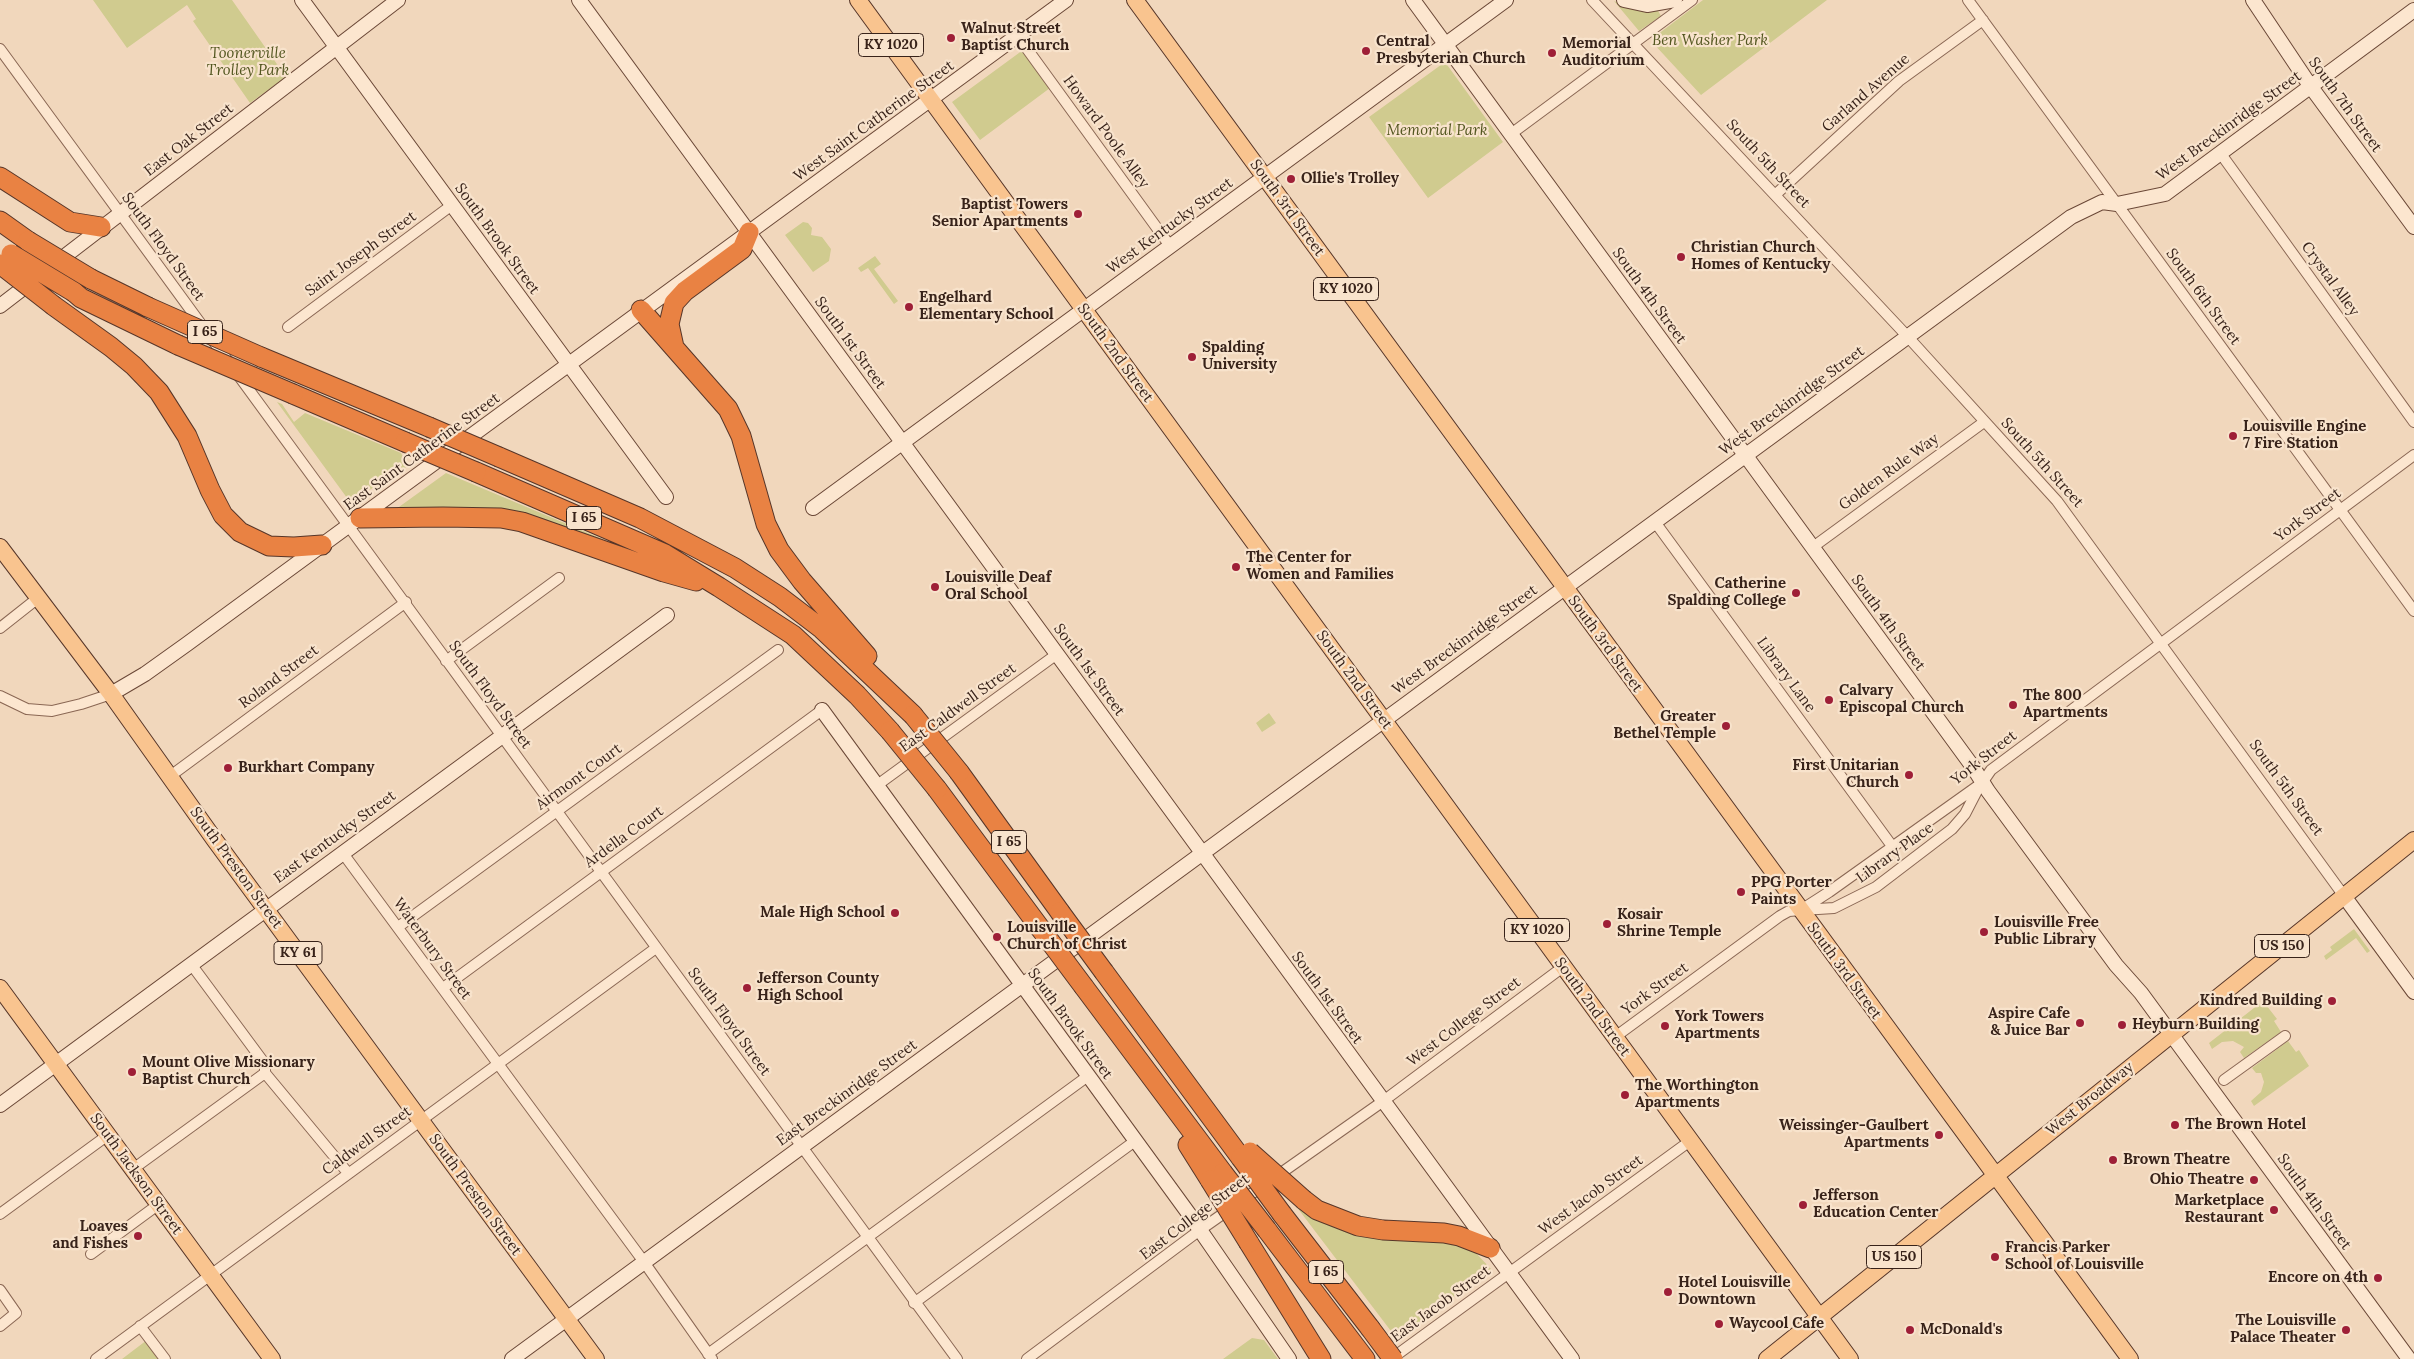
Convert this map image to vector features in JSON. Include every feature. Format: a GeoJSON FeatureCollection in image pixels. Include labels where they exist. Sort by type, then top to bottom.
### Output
{"type":"FeatureCollection","features":[{"type":"Feature","properties":{"kind":"highway"},"geometry":{"type":"LineString","coordinates":[[0,178],[70,222],[100,228]]}},
{"type":"Feature","properties":{"kind":"highway","name":"I 65"},"geometry":{"type":"LineString","coordinates":[[0,221],[28,241],[91,279],[148,307],[676,535],[765,586],[860,646],[959,772],[1195,1095],[1245,1155],[1282,1214],[1392,1359]]}},
{"type":"Feature","properties":{"kind":"highway"},"geometry":{"type":"LineString","coordinates":[[674,347],[669,324],[670,312],[676,300],[684,291],[742,249],[749,232]]}},
{"type":"Feature","properties":{"kind":"highway"},"geometry":{"type":"LineString","coordinates":[[4,255],[54,306],[111,346],[159,392],[187,436],[223,514],[240,532],[269,546],[322,545]]}},
{"type":"Feature","properties":{"kind":"highway","name":"I 65"},"geometry":{"type":"LineString","coordinates":[[4,255],[89,302],[178,345],[604,526],[665,554],[687,573],[719,587],[793,635],[815,654],[890,731],[937,789],[1124,1040],[1216,1176],[1267,1230],[1364,1359]]}},
{"type":"Feature","properties":{"kind":"highway"},"geometry":{"type":"LineString","coordinates":[[641,310],[726,406],[737,426],[762,510],[775,543],[836,630]]}},
{"type":"Feature","properties":{"kind":"highway"},"geometry":{"type":"LineString","coordinates":[[355,522],[443,516],[501,518],[522,522],[687,573]]}},
{"type":"Feature","properties":{"kind":"highway"},"geometry":{"type":"LineString","coordinates":[[1245,1155],[1317,1210],[1358,1226],[1383,1230],[1444,1233],[1459,1236],[1490,1248]]}},
{"type":"Feature","properties":{"kind":"highway"},"geometry":{"type":"LineString","coordinates":[[1216,1176],[1249,1243],[1321,1359]]}},
{"type":"Feature","properties":{"kind":"main road","name":"South 2nd Street"},"geometry":{"type":"LineString","coordinates":[[858,0],[1850,1359]]}},
{"type":"Feature","properties":{"kind":"main road","name":"South 3rd Street"},"geometry":{"type":"LineString","coordinates":[[1135,0],[2130,1359]]}},
{"type":"Feature","properties":{"kind":"main road","name":"South Preston Street"},"geometry":{"type":"LineString","coordinates":[[0,547],[111,694],[169,777],[596,1359]]}},
{"type":"Feature","properties":{"kind":"main road","name":"West Broadway"},"geometry":{"type":"LineString","coordinates":[[1767,1359],[2414,840]]}},
{"type":"Feature","properties":{"kind":"main road","name":"South Jackson Street"},"geometry":{"type":"LineString","coordinates":[[0,988],[272,1359]]}},
{"type":"Feature","properties":{"kind":"street","name":"South Brook Street"},"geometry":{"type":"LineString","coordinates":[[302,0],[666,497]]}},
{"type":"Feature","properties":{"kind":"street","name":"East Oak Street"},"geometry":{"type":"LineString","coordinates":[[0,306],[398,0]]}},
{"type":"Feature","properties":{"kind":"street","name":"South 1st Street"},"geometry":{"type":"LineString","coordinates":[[579,0],[1382,1102],[1572,1359]]}},
{"type":"Feature","properties":{"kind":"street","name":"West Saint Catherine Street"},"geometry":{"type":"LineString","coordinates":[[749,232],[1066,0]]}},
{"type":"Feature","properties":{"kind":"street","name":"South 4th Street"},"geometry":{"type":"LineString","coordinates":[[1413,0],[1973,767],[1982,783],[2116,965],[2141,993],[2409,1359]]}},
{"type":"Feature","properties":{"kind":"street","name":"West Kentucky Street"},"geometry":{"type":"LineString","coordinates":[[902,442],[1506,0]]}},
{"type":"Feature","properties":{"kind":"street","name":"South 5th Street"},"geometry":{"type":"LineString","coordinates":[[1592,0],[1908,336],[2057,501],[2414,992]]}},
{"type":"Feature","properties":{"kind":"street"},"geometry":{"type":"LineString","coordinates":[[1624,0],[1646,5],[1675,0]]}},
{"type":"Feature","properties":{"kind":"street"},"geometry":{"type":"LineString","coordinates":[[1511,134],[1634,45],[1692,0]]}},
{"type":"Feature","properties":{"kind":"street","name":"South 6th Street"},"geometry":{"type":"LineString","coordinates":[[1968,0],[2414,611]]}},
{"type":"Feature","properties":{"kind":"street","name":"South 7th Street"},"geometry":{"type":"LineString","coordinates":[[2253,0],[2311,87],[2414,227]]}},
{"type":"Feature","properties":{"kind":"street","name":"West Breckinridge Street"},"geometry":{"type":"LineString","coordinates":[[1202,853],[2071,217],[2102,202],[2117,204],[2165,194],[2414,10]]}},
{"type":"Feature","properties":{"kind":"street","name":"Garland Avenue"},"geometry":{"type":"LineString","coordinates":[[1775,195],[1899,81],[1983,20]]}},
{"type":"Feature","properties":{"kind":"street","name":"Howard Poole Alley"},"geometry":{"type":"LineString","coordinates":[[1017,35],[1170,246]]}},
{"type":"Feature","properties":{"kind":"street","name":"South Floyd Street"},"geometry":{"type":"LineString","coordinates":[[0,48],[120,213],[355,522],[446,661],[957,1359]]}},
{"type":"Feature","properties":{"kind":"street","name":"Crystal Alley"},"geometry":{"type":"LineString","coordinates":[[2221,154],[2414,422]]}},
{"type":"Feature","properties":{"kind":"street","name":"Saint Joseph Street"},"geometry":{"type":"LineString","coordinates":[[288,327],[452,205]]}},
{"type":"Feature","properties":{"kind":"street","name":"East Saint Catherine Street"},"geometry":{"type":"LineString","coordinates":[[111,694],[145,674],[355,522],[749,232]]}},
{"type":"Feature","properties":{"kind":"street","name":"Golden Rule Way"},"geometry":{"type":"LineString","coordinates":[[1813,547],[1984,422]]}},
{"type":"Feature","properties":{"kind":"street"},"geometry":{"type":"LineString","coordinates":[[813,508],[902,442]]}},
{"type":"Feature","properties":{"kind":"street","name":"York Street"},"geometry":{"type":"LineString","coordinates":[[1615,1037],[1780,916],[1789,911],[1801,910],[1982,783],[1991,770],[2414,455]]}},
{"type":"Feature","properties":{"kind":"street","name":"Library Lane"},"geometry":{"type":"LineString","coordinates":[[1655,522],[1892,846]]}},
{"type":"Feature","properties":{"kind":"street"},"geometry":{"type":"LineString","coordinates":[[446,661],[559,578]]}},
{"type":"Feature","properties":{"kind":"street"},"geometry":{"type":"LineString","coordinates":[[0,628],[38,598]]}},
{"type":"Feature","properties":{"kind":"street","name":"Roland Street"},"geometry":{"type":"LineString","coordinates":[[169,777],[406,602]]}},
{"type":"Feature","properties":{"kind":"street","name":"East Kentucky Street"},"geometry":{"type":"LineString","coordinates":[[0,1105],[667,615]]}},
{"type":"Feature","properties":{"kind":"street","name":"Airmont Court"},"geometry":{"type":"LineString","coordinates":[[398,927],[778,650]]}},
{"type":"Feature","properties":{"kind":"street","name":"East Caldwell Street"},"geometry":{"type":"LineString","coordinates":[[876,786],[1056,654]]}},
{"type":"Feature","properties":{"kind":"street"},"geometry":{"type":"LineString","coordinates":[[0,696],[27,709],[52,711],[111,694]]}},
{"type":"Feature","properties":{"kind":"street","name":"South Brook Street"},"geometry":{"type":"LineString","coordinates":[[822,710],[1200,1230],[1289,1359]]}},
{"type":"Feature","properties":{"kind":"street","name":"Ardella Court"},"geometry":{"type":"LineString","coordinates":[[443,988],[822,710]]}},
{"type":"Feature","properties":{"kind":"street","name":"Library Place"},"geometry":{"type":"LineString","coordinates":[[1801,910],[1834,908],[1876,887],[1952,829],[1965,814],[1982,783]]}},
{"type":"Feature","properties":{"kind":"street","name":"Waterbury Street"},"geometry":{"type":"LineString","coordinates":[[342,852],[644,1262],[710,1356]]}},
{"type":"Feature","properties":{"kind":"street","name":"East Breckinridge Street"},"geometry":{"type":"LineString","coordinates":[[512,1359],[1202,853]]}},
{"type":"Feature","properties":{"kind":"street","name":"Caldwell Street"},"geometry":{"type":"LineString","coordinates":[[96,1359],[656,948]]}},
{"type":"Feature","properties":{"kind":"street"},"geometry":{"type":"LineString","coordinates":[[191,964],[265,1064],[265,1073],[348,1173]]}},
{"type":"Feature","properties":{"kind":"street","name":"West College Street"},"geometry":{"type":"LineString","coordinates":[[1382,1102],[1563,967]]}},
{"type":"Feature","properties":{"kind":"street"},"geometry":{"type":"LineString","coordinates":[[2224,1080],[2285,1036]]}},
{"type":"Feature","properties":{"kind":"street"},"geometry":{"type":"LineString","coordinates":[[133,1169],[265,1073]]}},
{"type":"Feature","properties":{"kind":"street"},"geometry":{"type":"LineString","coordinates":[[710,1356],[1088,1076]]}},
{"type":"Feature","properties":{"kind":"street","name":"East College Street"},"geometry":{"type":"LineString","coordinates":[[1027,1359],[1200,1230],[1382,1102]]}},
{"type":"Feature","properties":{"kind":"street"},"geometry":{"type":"LineString","coordinates":[[0,1214],[108,1135]]}},
{"type":"Feature","properties":{"kind":"street"},"geometry":{"type":"LineString","coordinates":[[914,1302],[1135,1141]]}},
{"type":"Feature","properties":{"kind":"street","name":"West Jacob Street"},"geometry":{"type":"LineString","coordinates":[[1509,1273],[1690,1141]]}},
{"type":"Feature","properties":{"kind":"street"},"geometry":{"type":"LineString","coordinates":[[92,1254],[159,1204]]}},
{"type":"Feature","properties":{"kind":"street","name":"East Jacob Street"},"geometry":{"type":"LineString","coordinates":[[1392,1359],[1509,1273]]}},
{"type":"Feature","properties":{"kind":"street"},"geometry":{"type":"LineString","coordinates":[[0,1290],[16,1312],[0,1326]]}},
{"type":"Feature","properties":{"kind":"street"},"geometry":{"type":"LineString","coordinates":[[140,1326],[165,1359]]}},
{"type":"Feature","properties":{"kind":"green space","name":"Toonerville Trolley Park"},"geometry":{"type":"Polygon","coordinates":[[[93,0],[232,0],[286,77],[250,103],[193,21],[196,19],[187,5],[127,48],[93,0]]]}},
{"type":"Feature","properties":{"kind":"green space","name":"Ben Washer Park"},"geometry":{"type":"Polygon","coordinates":[[[1703,0],[1827,0],[1701,95],[1652,42],[1653,38],[1703,0]]]}},
{"type":"Feature","properties":{"kind":"green space"},"geometry":{"type":"Polygon","coordinates":[[[1614,1],[1629,7],[1657,9],[1661,16],[1639,31],[1614,1]]]}},
{"type":"Feature","properties":{"kind":"green space"},"geometry":{"type":"Polygon","coordinates":[[[1023,50],[1050,88],[980,140],[952,102],[1023,50]]]}},
{"type":"Feature","properties":{"kind":"green space","name":"Memorial Park"},"geometry":{"type":"Polygon","coordinates":[[[1445,62],[1503,142],[1428,198],[1369,117],[1445,62]]]}},
{"type":"Feature","properties":{"kind":"green space"},"geometry":{"type":"Polygon","coordinates":[[[803,222],[808,223],[812,228],[811,235],[822,237],[831,249],[829,261],[813,272],[785,235],[803,222]]]}},
{"type":"Feature","properties":{"kind":"green space"},"geometry":{"type":"Polygon","coordinates":[[[875,256],[881,264],[874,269],[898,301],[894,304],[868,268],[861,272],[858,268],[875,256]]]}},
{"type":"Feature","properties":{"kind":"green space"},"geometry":{"type":"Polygon","coordinates":[[[277,402],[282,404],[294,422],[305,413],[401,453],[408,466],[350,502],[277,402]]]}},
{"type":"Feature","properties":{"kind":"green space"},"geometry":{"type":"Polygon","coordinates":[[[446,473],[627,550],[554,524],[392,512],[446,473]]]}},
{"type":"Feature","properties":{"kind":"green space"},"geometry":{"type":"Polygon","coordinates":[[[1269,713],[1276,723],[1262,732],[1256,723],[1269,713]]]}},
{"type":"Feature","properties":{"kind":"green space"},"geometry":{"type":"Polygon","coordinates":[[[2354,929],[2370,951],[2367,953],[2356,938],[2326,960],[2324,956],[2332,950],[2330,947],[2354,929]]]}},
{"type":"Feature","properties":{"kind":"green space"},"geometry":{"type":"Polygon","coordinates":[[[2263,1001],[2277,1019],[2274,1021],[2281,1032],[2244,1058],[2240,1052],[2244,1047],[2233,1041],[2222,1042],[2212,1049],[2209,1043],[2263,1001]]]}},
{"type":"Feature","properties":{"kind":"green space"},"geometry":{"type":"Polygon","coordinates":[[[2288,1041],[2296,1052],[2299,1050],[2309,1066],[2254,1106],[2251,1101],[2261,1092],[2264,1082],[2261,1073],[2256,1073],[2252,1068],[2288,1041]]]}},
{"type":"Feature","properties":{"kind":"green space"},"geometry":{"type":"Polygon","coordinates":[[[1283,1189],[1295,1201],[1432,1235],[1475,1252],[1491,1269],[1397,1339],[1283,1189]]]}},
{"type":"Feature","properties":{"kind":"green space"},"geometry":{"type":"Polygon","coordinates":[[[1252,1338],[1264,1340],[1278,1359],[1223,1359],[1252,1338]]]}},
{"type":"Feature","properties":{"kind":"green space"},"geometry":{"type":"Polygon","coordinates":[[[147,1340],[162,1359],[122,1359],[147,1340]]]}},
{"type":"Feature","properties":{"kind":"place","name":"Walnut Street Baptist Church"},"geometry":{"type":"Point","coordinates":[951,38]}},
{"type":"Feature","properties":{"kind":"place","name":"Central Presbyterian Church"},"geometry":{"type":"Point","coordinates":[1366,51]}},
{"type":"Feature","properties":{"kind":"place","name":"Memorial Auditorium"},"geometry":{"type":"Point","coordinates":[1552,53]}},
{"type":"Feature","properties":{"kind":"place","name":"Ollie's Trolley"},"geometry":{"type":"Point","coordinates":[1291,179]}},
{"type":"Feature","properties":{"kind":"place","name":"Baptist Towers Senior Apartments"},"geometry":{"type":"Point","coordinates":[1078,214]}},
{"type":"Feature","properties":{"kind":"place","name":"Christian Church Homes of Kentucky"},"geometry":{"type":"Point","coordinates":[1681,257]}},
{"type":"Feature","properties":{"kind":"place","name":"Engelhard Elementary School"},"geometry":{"type":"Point","coordinates":[909,307]}},
{"type":"Feature","properties":{"kind":"place","name":"Spalding University"},"geometry":{"type":"Point","coordinates":[1192,357]}},
{"type":"Feature","properties":{"kind":"place","name":"Louisville Engine 7 Fire Station"},"geometry":{"type":"Point","coordinates":[2233,436]}},
{"type":"Feature","properties":{"kind":"place","name":"The Center for Women and Families"},"geometry":{"type":"Point","coordinates":[1236,567]}},
{"type":"Feature","properties":{"kind":"place","name":"Louisville Deaf Oral School"},"geometry":{"type":"Point","coordinates":[935,587]}},
{"type":"Feature","properties":{"kind":"place","name":"Catherine Spalding College"},"geometry":{"type":"Point","coordinates":[1796,593]}},
{"type":"Feature","properties":{"kind":"place","name":"Calvary Episcopal Church"},"geometry":{"type":"Point","coordinates":[1829,700]}},
{"type":"Feature","properties":{"kind":"place","name":"The 800 Apartments"},"geometry":{"type":"Point","coordinates":[2013,705]}},
{"type":"Feature","properties":{"kind":"place","name":"Greater Bethel Temple"},"geometry":{"type":"Point","coordinates":[1726,726]}},
{"type":"Feature","properties":{"kind":"place","name":"Burkhart Company"},"geometry":{"type":"Point","coordinates":[228,768]}},
{"type":"Feature","properties":{"kind":"place","name":"First Unitarian Church"},"geometry":{"type":"Point","coordinates":[1909,775]}},
{"type":"Feature","properties":{"kind":"place","name":"PPG Porter Paints"},"geometry":{"type":"Point","coordinates":[1741,892]}},
{"type":"Feature","properties":{"kind":"place","name":"Male High School"},"geometry":{"type":"Point","coordinates":[895,913]}},
{"type":"Feature","properties":{"kind":"place","name":"Kosair Shrine Temple"},"geometry":{"type":"Point","coordinates":[1607,924]}},
{"type":"Feature","properties":{"kind":"place","name":"Louisville Free Public Library"},"geometry":{"type":"Point","coordinates":[1984,932]}},
{"type":"Feature","properties":{"kind":"place","name":"Louisville Church of Christ"},"geometry":{"type":"Point","coordinates":[997,937]}},
{"type":"Feature","properties":{"kind":"place","name":"Jefferson County High School"},"geometry":{"type":"Point","coordinates":[747,988]}},
{"type":"Feature","properties":{"kind":"place","name":"Kindred Building"},"geometry":{"type":"Point","coordinates":[2332,1001]}},
{"type":"Feature","properties":{"kind":"place","name":"Aspire Cafe & Juice Bar"},"geometry":{"type":"Point","coordinates":[2080,1023]}},
{"type":"Feature","properties":{"kind":"place","name":"Heyburn Building"},"geometry":{"type":"Point","coordinates":[2122,1025]}},
{"type":"Feature","properties":{"kind":"place","name":"York Towers Apartments"},"geometry":{"type":"Point","coordinates":[1665,1026]}},
{"type":"Feature","properties":{"kind":"place","name":"Mount Olive Missionary Baptist Church"},"geometry":{"type":"Point","coordinates":[132,1072]}},
{"type":"Feature","properties":{"kind":"place","name":"The Worthington Apartments"},"geometry":{"type":"Point","coordinates":[1625,1095]}},
{"type":"Feature","properties":{"kind":"place","name":"The Brown Hotel"},"geometry":{"type":"Point","coordinates":[2175,1125]}},
{"type":"Feature","properties":{"kind":"place","name":"Weissinger-Gaulbert Apartments"},"geometry":{"type":"Point","coordinates":[1939,1135]}},
{"type":"Feature","properties":{"kind":"place","name":"Brown Theatre"},"geometry":{"type":"Point","coordinates":[2113,1160]}},
{"type":"Feature","properties":{"kind":"place","name":"Ohio Theatre"},"geometry":{"type":"Point","coordinates":[2254,1180]}},
{"type":"Feature","properties":{"kind":"place","name":"Jefferson Education Center"},"geometry":{"type":"Point","coordinates":[1803,1205]}},
{"type":"Feature","properties":{"kind":"place","name":"Marketplace Restaurant"},"geometry":{"type":"Point","coordinates":[2274,1210]}},
{"type":"Feature","properties":{"kind":"place","name":"Loaves and Fishes"},"geometry":{"type":"Point","coordinates":[138,1236]}},
{"type":"Feature","properties":{"kind":"place","name":"Francis Parker School of Louisville"},"geometry":{"type":"Point","coordinates":[1995,1257]}},
{"type":"Feature","properties":{"kind":"place","name":"Encore on 4th"},"geometry":{"type":"Point","coordinates":[2378,1278]}},
{"type":"Feature","properties":{"kind":"place","name":"Hotel Louisville Downtown"},"geometry":{"type":"Point","coordinates":[1668,1292]}},
{"type":"Feature","properties":{"kind":"place","name":"Waycool Cafe"},"geometry":{"type":"Point","coordinates":[1719,1324]}},
{"type":"Feature","properties":{"kind":"place","name":"McDonald's"},"geometry":{"type":"Point","coordinates":[1910,1330]}},
{"type":"Feature","properties":{"kind":"place","name":"The Louisville Palace Theater"},"geometry":{"type":"Point","coordinates":[2346,1330]}}]}
